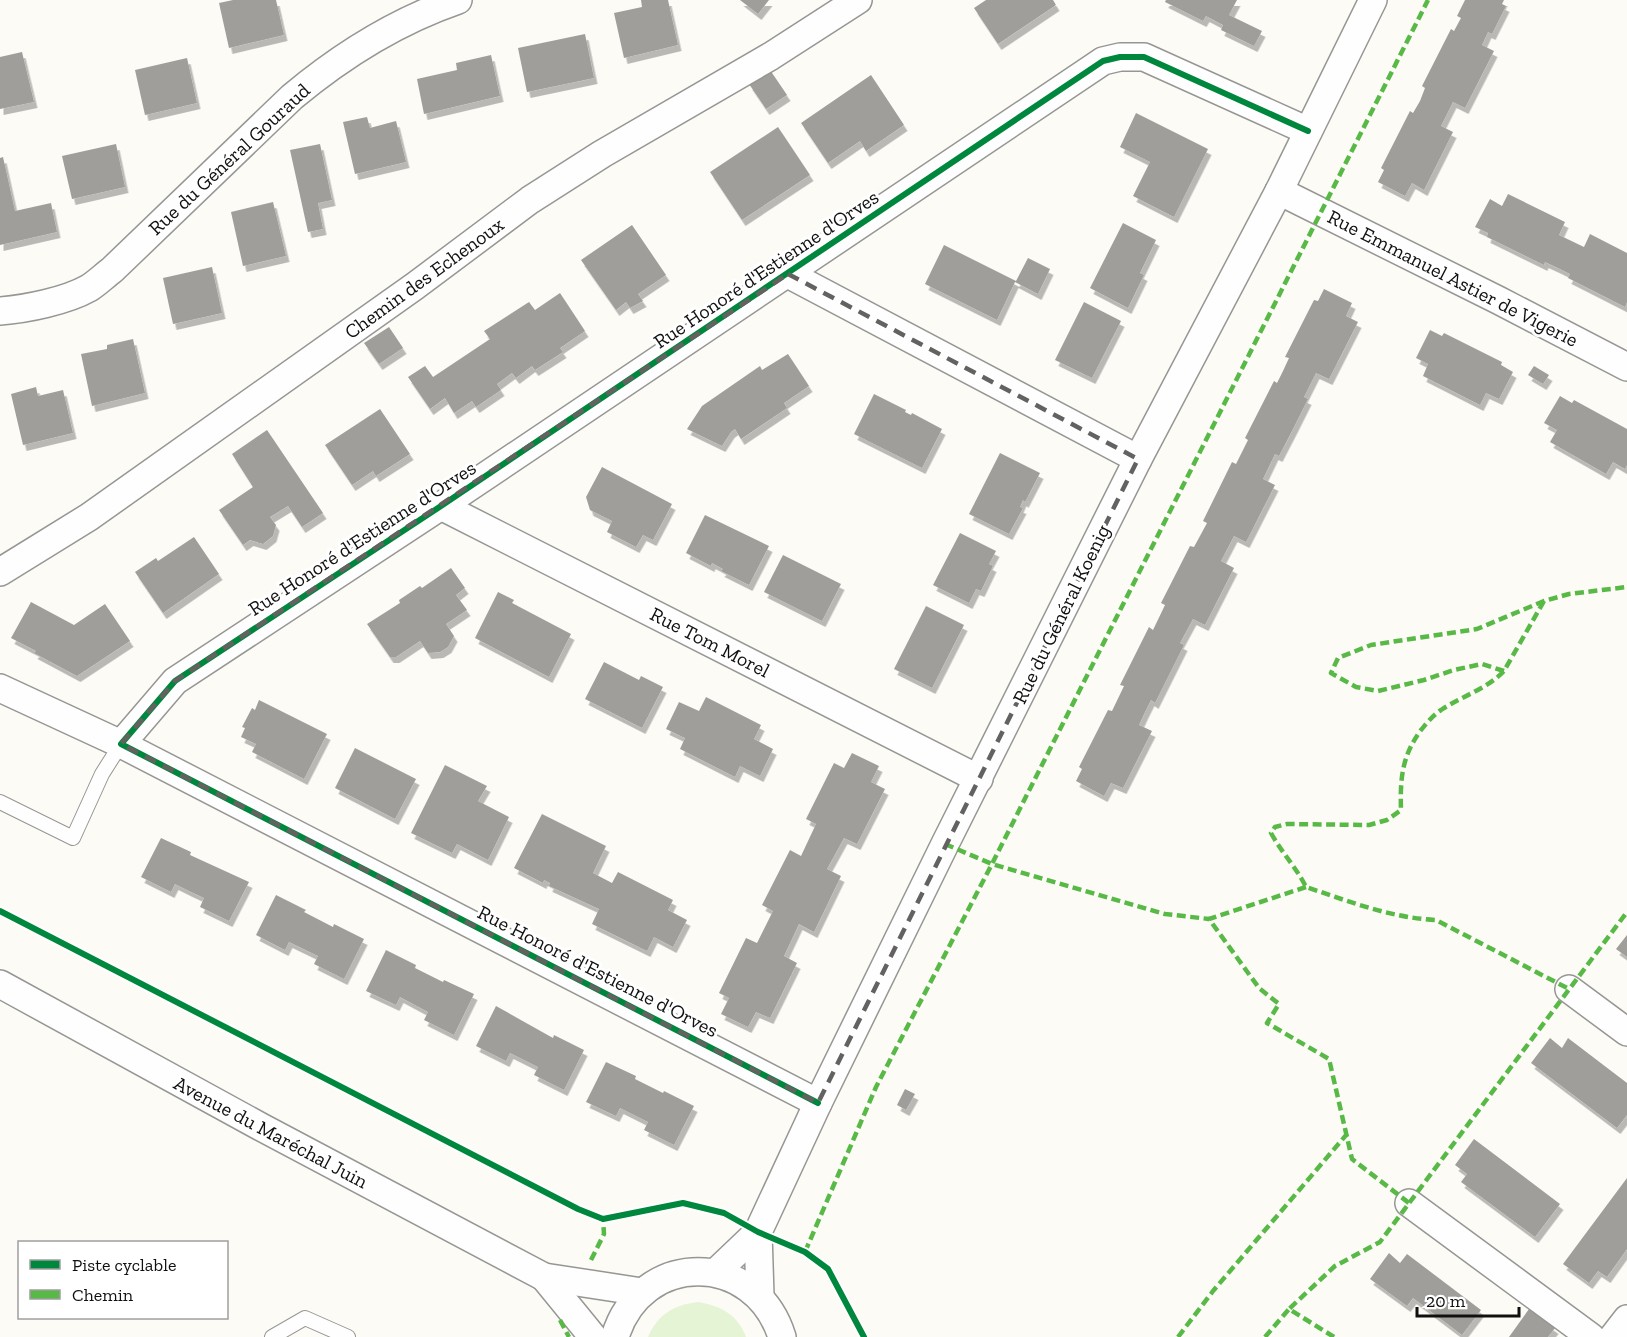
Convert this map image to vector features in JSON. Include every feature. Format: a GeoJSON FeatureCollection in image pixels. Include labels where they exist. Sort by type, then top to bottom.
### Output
{"type":"FeatureCollection","features":[{"type":"Feature","properties":{"kind":"street","name":"Rue du Général Gouraud"},"geometry":{"type":"LineString","coordinates":[[0,310],[53,301],[87,289],[112,270],[292,97],[322,72],[361,46],[458,0]]}},
{"type":"Feature","properties":{"kind":"street","name":"Chemin des Echenoux"},"geometry":{"type":"LineString","coordinates":[[0,572],[89,517],[406,293],[530,200],[602,154],[771,56],[858,0]]}},
{"type":"Feature","properties":{"kind":"street","name":"Rue du Général Koenig"},"geometry":{"type":"LineString","coordinates":[[716,1272],[758,1232],[818,1102],[1138,459],[1279,191],[1373,0]]}},
{"type":"Feature","properties":{"kind":"street","name":"Rue Honoré d'Estienne d'Orves"},"geometry":{"type":"LineString","coordinates":[[818,1102],[121,744],[175,681],[441,506],[1103,61],[1120,57],[1144,57],[1308,131]]}},
{"type":"Feature","properties":{"kind":"street","name":"Rue Emmanuel Astier de Vigerie"},"geometry":{"type":"LineString","coordinates":[[1279,191],[1627,367]]}},
{"type":"Feature","properties":{"kind":"street","name":"Rue Honoré d'Estienne d'Orves"},"geometry":{"type":"LineString","coordinates":[[788,274],[1138,459]]}},
{"type":"Feature","properties":{"kind":"street","name":"Rue Tom Morel"},"geometry":{"type":"LineString","coordinates":[[441,506],[979,779]]}},
{"type":"Feature","properties":{"kind":"street"},"geometry":{"type":"LineString","coordinates":[[0,688],[121,744]]}},
{"type":"Feature","properties":{"kind":"street","name":"Avenue du Maréchal Juin"},"geometry":{"type":"LineString","coordinates":[[0,984],[261,1127],[543,1277],[642,1292]]}},
{"type":"Feature","properties":{"kind":"street"},"geometry":{"type":"LineString","coordinates":[[1569,989],[1627,1032]]}},
{"type":"Feature","properties":{"kind":"street"},"geometry":{"type":"LineString","coordinates":[[1409,1203],[1591,1337]]}},
{"type":"Feature","properties":{"kind":"street","name":"Rue du Général Koenig"},"geometry":{"type":"LineString","coordinates":[[758,1232],[759,1296]]}},
{"type":"Feature","properties":{"kind":"street"},"geometry":{"type":"LineString","coordinates":[[615,1337],[625,1311],[642,1292],[664,1278],[690,1271],[716,1272],[740,1281],[759,1296],[774,1314],[782,1337]]}},
{"type":"Feature","properties":{"kind":"street","name":"Avenue du Maréchal Juin"},"geometry":{"type":"LineString","coordinates":[[543,1277],[592,1337]]}},
{"type":"Feature","properties":{"kind":"street"},"geometry":{"type":"LineString","coordinates":[[1613,1337],[1627,1319]]}},
{"type":"Feature","properties":{"kind":"lane"},"geometry":{"type":"LineString","coordinates":[[0,802],[73,838],[102,774],[121,744]]}},
{"type":"Feature","properties":{"kind":"lane"},"geometry":{"type":"LineString","coordinates":[[272,1337],[305,1318],[348,1337]]}},
{"type":"Feature","properties":{"kind":"highlighted area"},"geometry":{"type":"Polygon","coordinates":[[[788,274],[1138,459],[818,1103],[121,744],[175,681],[788,274]]]}},
{"type":"Feature","properties":{"kind":"green space"},"geometry":{"type":"Polygon","coordinates":[[[698,1302],[727,1312],[738,1322],[746,1337],[648,1337],[657,1322],[668,1312],[674,1308],[698,1302]]]}},
{"type":"Feature","properties":{"kind":"building"},"geometry":{"type":"Polygon","coordinates":[[[233,0],[276,0],[284,35],[229,48],[219,3],[233,0]]]}},
{"type":"Feature","properties":{"kind":"building"},"geometry":{"type":"Polygon","coordinates":[[[641,0],[668,0],[678,45],[624,58],[614,13],[642,7],[641,0]]]}},
{"type":"Feature","properties":{"kind":"building"},"geometry":{"type":"Polygon","coordinates":[[[740,0],[769,0],[758,14],[740,0]]]}},
{"type":"Feature","properties":{"kind":"building"},"geometry":{"type":"Polygon","coordinates":[[[986,0],[1053,0],[1056,5],[998,44],[974,8],[986,0]]]}},
{"type":"Feature","properties":{"kind":"building"},"geometry":{"type":"Polygon","coordinates":[[[1166,0],[1237,0],[1229,15],[1262,31],[1254,46],[1221,30],[1223,25],[1206,16],[1203,21],[1165,2],[1166,0]]]}},
{"type":"Feature","properties":{"kind":"building"},"geometry":{"type":"Polygon","coordinates":[[[1465,0],[1504,0],[1502,4],[1506,6],[1492,34],[1488,32],[1482,45],[1494,51],[1465,108],[1453,102],[1441,126],[1453,132],[1424,190],[1412,183],[1405,196],[1378,182],[1384,170],[1381,168],[1410,111],[1413,113],[1420,101],[1425,88],[1422,86],[1451,29],[1454,31],[1461,18],[1457,16],[1465,0]]]}},
{"type":"Feature","properties":{"kind":"building"},"geometry":{"type":"Polygon","coordinates":[[[585,34],[594,78],[527,92],[518,48],[585,34]]]}},
{"type":"Feature","properties":{"kind":"building"},"geometry":{"type":"Polygon","coordinates":[[[22,52],[34,102],[0,109],[0,57],[22,52]]]}},
{"type":"Feature","properties":{"kind":"building"},"geometry":{"type":"Polygon","coordinates":[[[491,55],[500,96],[424,114],[417,79],[457,70],[456,63],[491,55]]]}},
{"type":"Feature","properties":{"kind":"building"},"geometry":{"type":"Polygon","coordinates":[[[187,58],[197,103],[145,115],[135,70],[187,58]]]}},
{"type":"Feature","properties":{"kind":"building"},"geometry":{"type":"Polygon","coordinates":[[[770,70],[787,95],[766,109],[749,84],[770,70]]]}},
{"type":"Feature","properties":{"kind":"building"},"geometry":{"type":"Polygon","coordinates":[[[871,75],[904,125],[866,151],[860,141],[828,163],[801,123],[871,75]]]}},
{"type":"Feature","properties":{"kind":"building"},"geometry":{"type":"Polygon","coordinates":[[[1136,113],[1208,149],[1174,217],[1133,196],[1150,162],[1120,147],[1136,113]]]}},
{"type":"Feature","properties":{"kind":"building"},"geometry":{"type":"Polygon","coordinates":[[[367,117],[370,128],[396,121],[406,162],[355,174],[343,122],[367,117]]]}},
{"type":"Feature","properties":{"kind":"building"},"geometry":{"type":"Polygon","coordinates":[[[778,127],[810,175],[742,220],[710,172],[778,127]]]}},
{"type":"Feature","properties":{"kind":"building"},"geometry":{"type":"Polygon","coordinates":[[[116,144],[125,187],[72,199],[62,156],[116,144]]]}},
{"type":"Feature","properties":{"kind":"building"},"geometry":{"type":"Polygon","coordinates":[[[320,144],[332,200],[318,203],[323,229],[308,232],[290,150],[320,144]]]}},
{"type":"Feature","properties":{"kind":"building"},"geometry":{"type":"Polygon","coordinates":[[[3,157],[15,211],[51,203],[57,232],[0,245],[0,158],[3,157]]]}},
{"type":"Feature","properties":{"kind":"building"},"geometry":{"type":"Polygon","coordinates":[[[1508,194],[1565,222],[1559,235],[1584,247],[1590,234],[1627,253],[1627,302],[1625,307],[1568,278],[1570,274],[1545,262],[1544,265],[1487,237],[1488,233],[1475,227],[1490,199],[1502,206],[1508,194]]]}},
{"type":"Feature","properties":{"kind":"building"},"geometry":{"type":"Polygon","coordinates":[[[273,202],[286,256],[243,266],[231,212],[273,202]]]}},
{"type":"Feature","properties":{"kind":"building"},"geometry":{"type":"Polygon","coordinates":[[[1123,223],[1156,240],[1140,273],[1144,275],[1128,308],[1090,288],[1123,223]]]}},
{"type":"Feature","properties":{"kind":"building"},"geometry":{"type":"Polygon","coordinates":[[[632,225],[666,275],[638,294],[643,301],[630,308],[626,302],[616,310],[581,260],[632,225]]]}},
{"type":"Feature","properties":{"kind":"building"},"geometry":{"type":"Polygon","coordinates":[[[944,245],[1016,281],[1028,258],[1050,269],[1038,294],[1015,282],[997,320],[925,284],[944,245]]]}},
{"type":"Feature","properties":{"kind":"building"},"geometry":{"type":"Polygon","coordinates":[[[212,267],[222,313],[173,324],[163,278],[212,267]]]}},
{"type":"Feature","properties":{"kind":"building"},"geometry":{"type":"Polygon","coordinates":[[[1324,289],[1352,303],[1346,316],[1358,322],[1329,379],[1316,373],[1304,397],[1308,399],[1279,456],[1275,454],[1263,479],[1275,485],[1246,542],[1234,536],[1221,561],[1234,568],[1205,625],[1193,619],[1180,643],[1184,645],[1155,703],[1151,700],[1139,725],[1152,731],[1123,788],[1111,783],[1104,796],[1076,781],[1082,769],[1079,767],[1108,710],[1112,711],[1124,686],[1120,685],[1149,627],[1153,630],[1165,605],[1161,603],[1190,546],[1194,547],[1207,523],[1203,521],[1232,462],[1236,464],[1248,440],[1245,438],[1274,381],[1277,383],[1289,358],[1285,357],[1314,300],[1318,301],[1324,289]]]}},
{"type":"Feature","properties":{"kind":"building"},"geometry":{"type":"Polygon","coordinates":[[[560,293],[585,331],[560,348],[563,352],[535,370],[532,366],[516,378],[512,373],[497,384],[501,390],[476,407],[472,401],[454,413],[445,398],[430,409],[408,377],[425,366],[433,377],[490,339],[484,331],[529,302],[535,310],[560,293]]]}},
{"type":"Feature","properties":{"kind":"building"},"geometry":{"type":"Polygon","coordinates":[[[1084,302],[1121,321],[1092,378],[1055,360],[1084,302]]]}},
{"type":"Feature","properties":{"kind":"building"},"geometry":{"type":"Polygon","coordinates":[[[389,327],[403,348],[379,364],[364,343],[389,327]]]}},
{"type":"Feature","properties":{"kind":"building"},"geometry":{"type":"Polygon","coordinates":[[[1430,330],[1442,336],[1444,333],[1502,362],[1501,365],[1513,372],[1499,399],[1486,393],[1480,405],[1423,376],[1428,364],[1416,358],[1430,330]]]}},
{"type":"Feature","properties":{"kind":"building"},"geometry":{"type":"Polygon","coordinates":[[[133,339],[145,393],[92,406],[81,354],[107,349],[107,345],[133,339]]]}},
{"type":"Feature","properties":{"kind":"building"},"geometry":{"type":"Polygon","coordinates":[[[788,354],[809,386],[784,403],[787,408],[741,439],[735,429],[722,446],[687,429],[702,406],[760,366],[762,370],[788,354]]]}},
{"type":"Feature","properties":{"kind":"building"},"geometry":{"type":"Polygon","coordinates":[[[1534,366],[1549,375],[1543,384],[1528,375],[1534,366]]]}},
{"type":"Feature","properties":{"kind":"building"},"geometry":{"type":"Polygon","coordinates":[[[36,387],[38,396],[63,390],[73,433],[23,445],[11,394],[36,387]]]}},
{"type":"Feature","properties":{"kind":"building"},"geometry":{"type":"Polygon","coordinates":[[[874,394],[906,410],[905,412],[911,415],[912,413],[942,429],[922,468],[854,434],[874,394]]]}},
{"type":"Feature","properties":{"kind":"building"},"geometry":{"type":"Polygon","coordinates":[[[1560,396],[1572,403],[1574,400],[1627,429],[1625,469],[1613,462],[1606,474],[1550,442],[1557,430],[1544,423],[1560,396]]]}},
{"type":"Feature","properties":{"kind":"building"},"geometry":{"type":"Polygon","coordinates":[[[380,409],[410,454],[376,476],[373,471],[352,485],[325,445],[380,409]]]}},
{"type":"Feature","properties":{"kind":"building"},"geometry":{"type":"Polygon","coordinates":[[[267,430],[323,513],[302,527],[288,506],[270,517],[276,525],[273,536],[263,544],[250,540],[243,545],[219,510],[253,487],[232,454],[267,430]]]}},
{"type":"Feature","properties":{"kind":"building"},"geometry":{"type":"Polygon","coordinates":[[[1000,453],[1040,473],[1025,502],[1023,500],[1020,507],[1023,508],[1009,534],[969,514],[1000,453]]]}},
{"type":"Feature","properties":{"kind":"building"},"geometry":{"type":"Polygon","coordinates":[[[602,467],[672,504],[653,540],[643,535],[636,547],[607,532],[612,521],[590,510],[586,497],[602,467]]]}},
{"type":"Feature","properties":{"kind":"building"},"geometry":{"type":"Polygon","coordinates":[[[705,515],[769,546],[749,585],[721,571],[723,569],[712,563],[711,566],[686,553],[705,515]]]}},
{"type":"Feature","properties":{"kind":"building"},"geometry":{"type":"Polygon","coordinates":[[[960,533],[996,551],[989,564],[993,566],[981,591],[976,589],[969,603],[933,585],[960,533]]]}},
{"type":"Feature","properties":{"kind":"building"},"geometry":{"type":"Polygon","coordinates":[[[194,537],[219,574],[163,613],[135,572],[156,558],[158,561],[194,537]]]}},
{"type":"Feature","properties":{"kind":"building"},"geometry":{"type":"Polygon","coordinates":[[[783,555],[841,584],[822,621],[764,592],[783,555]]]}},
{"type":"Feature","properties":{"kind":"building"},"geometry":{"type":"Polygon","coordinates":[[[451,568],[465,588],[456,595],[467,610],[446,624],[454,636],[448,647],[440,652],[428,653],[420,641],[396,657],[390,657],[367,624],[400,603],[399,600],[420,586],[422,588],[451,568]]]}},
{"type":"Feature","properties":{"kind":"building"},"geometry":{"type":"Polygon","coordinates":[[[498,592],[514,600],[512,603],[571,634],[549,677],[475,638],[498,592]]]}},
{"type":"Feature","properties":{"kind":"building"},"geometry":{"type":"Polygon","coordinates":[[[31,602],[74,625],[105,604],[130,641],[77,676],[11,638],[31,602]]]}},
{"type":"Feature","properties":{"kind":"building"},"geometry":{"type":"Polygon","coordinates":[[[926,606],[964,625],[932,688],[894,669],[926,606]]]}},
{"type":"Feature","properties":{"kind":"building"},"geometry":{"type":"Polygon","coordinates":[[[604,662],[639,680],[641,676],[663,687],[642,728],[585,699],[604,662]]]}},
{"type":"Feature","properties":{"kind":"building"},"geometry":{"type":"Polygon","coordinates":[[[706,697],[761,725],[754,739],[773,749],[760,776],[740,766],[735,777],[680,749],[685,738],[666,729],[679,702],[699,711],[706,697]]]}},
{"type":"Feature","properties":{"kind":"building"},"geometry":{"type":"Polygon","coordinates":[[[259,700],[327,734],[304,779],[252,752],[256,744],[241,737],[245,728],[242,727],[252,708],[255,710],[259,700]]]}},
{"type":"Feature","properties":{"kind":"building"},"geometry":{"type":"Polygon","coordinates":[[[355,748],[416,779],[395,819],[335,788],[355,748]]]}},
{"type":"Feature","properties":{"kind":"building"},"geometry":{"type":"Polygon","coordinates":[[[852,753],[879,766],[871,782],[885,789],[857,844],[844,838],[827,869],[841,876],[814,932],[799,924],[784,956],[797,963],[770,1018],[756,1012],[748,1027],[721,1014],[729,998],[719,993],[746,938],[757,943],[773,911],[762,905],[790,850],[801,856],[816,824],[806,819],[834,763],[844,768],[852,753]]]}},
{"type":"Feature","properties":{"kind":"building"},"geometry":{"type":"Polygon","coordinates":[[[445,765],[487,786],[478,801],[509,817],[488,860],[457,844],[452,853],[411,833],[445,765]]]}},
{"type":"Feature","properties":{"kind":"building"},"geometry":{"type":"Polygon","coordinates":[[[542,814],[606,846],[593,873],[612,883],[618,872],[673,900],[668,910],[687,920],[673,947],[654,937],[647,951],[592,924],[599,909],[549,886],[550,883],[544,880],[543,883],[514,868],[542,814]]]}},
{"type":"Feature","properties":{"kind":"building"},"geometry":{"type":"Polygon","coordinates":[[[161,838],[191,852],[190,855],[249,882],[229,921],[200,907],[204,898],[175,884],[171,892],[141,877],[161,838]]]}},
{"type":"Feature","properties":{"kind":"building"},"geometry":{"type":"Polygon","coordinates":[[[276,895],[333,927],[334,924],[364,939],[344,979],[314,964],[318,956],[289,942],[285,950],[256,935],[276,895]]]}},
{"type":"Feature","properties":{"kind":"building"},"geometry":{"type":"Polygon","coordinates":[[[1627,935],[1627,957],[1616,949],[1627,935]]]}},
{"type":"Feature","properties":{"kind":"building"},"geometry":{"type":"Polygon","coordinates":[[[386,950],[443,982],[444,980],[474,994],[454,1035],[424,1020],[428,1012],[400,997],[396,1005],[366,991],[386,950]]]}},
{"type":"Feature","properties":{"kind":"building"},"geometry":{"type":"Polygon","coordinates":[[[496,1006],[553,1038],[554,1035],[584,1050],[564,1090],[534,1075],[538,1067],[510,1053],[506,1061],[476,1046],[496,1006]]]}},
{"type":"Feature","properties":{"kind":"building"},"geometry":{"type":"Polygon","coordinates":[[[1550,1038],[1562,1048],[1568,1038],[1627,1083],[1627,1115],[1617,1128],[1531,1063],[1550,1038]]]}},
{"type":"Feature","properties":{"kind":"building"},"geometry":{"type":"Polygon","coordinates":[[[606,1062],[636,1076],[635,1079],[663,1093],[664,1091],[694,1106],[674,1145],[644,1130],[648,1122],[620,1108],[616,1116],[586,1102],[606,1062]]]}},
{"type":"Feature","properties":{"kind":"building"},"geometry":{"type":"Polygon","coordinates":[[[905,1089],[915,1094],[906,1110],[897,1105],[905,1089]]]}},
{"type":"Feature","properties":{"kind":"building"},"geometry":{"type":"Polygon","coordinates":[[[1474,1139],[1560,1204],[1535,1237],[1461,1182],[1467,1174],[1455,1165],[1474,1139]]]}},
{"type":"Feature","properties":{"kind":"building"},"geometry":{"type":"Polygon","coordinates":[[[1627,1178],[1627,1249],[1607,1277],[1598,1271],[1589,1283],[1563,1264],[1627,1178]]]}},
{"type":"Feature","properties":{"kind":"building"},"geometry":{"type":"Polygon","coordinates":[[[1389,1253],[1400,1263],[1407,1254],[1481,1310],[1462,1335],[1413,1298],[1407,1306],[1370,1279],[1389,1253]]]}},
{"type":"Feature","properties":{"kind":"building"},"geometry":{"type":"Polygon","coordinates":[[[1529,1309],[1555,1328],[1548,1337],[1509,1337],[1529,1309]]]}},
{"type":"Feature","properties":{"kind":"marked path"},"geometry":{"type":"LineString","coordinates":[[805,1252],[876,1087],[992,864],[1428,0]]}},
{"type":"Feature","properties":{"kind":"marked path"},"geometry":{"type":"LineString","coordinates":[[1504,671],[1482,664],[1378,691],[1356,687],[1331,673],[1338,658],[1371,645],[1477,629],[1544,601],[1569,594],[1627,587]]}},
{"type":"Feature","properties":{"kind":"marked path"},"geometry":{"type":"LineString","coordinates":[[1544,601],[1504,671],[1490,683],[1438,712],[1421,730],[1406,758],[1401,788],[1401,810],[1387,820],[1369,825],[1287,824],[1275,827],[1271,833],[1306,887],[1386,912],[1436,920],[1569,989]]}},
{"type":"Feature","properties":{"kind":"marked path"},"geometry":{"type":"LineString","coordinates":[[945,844],[992,864],[1165,914],[1209,919]]}},
{"type":"Feature","properties":{"kind":"marked path"},"geometry":{"type":"LineString","coordinates":[[1306,887],[1209,919],[1259,988],[1279,1004],[1267,1023],[1329,1059],[1352,1159],[1409,1203]]}},
{"type":"Feature","properties":{"kind":"marked path"},"geometry":{"type":"LineString","coordinates":[[1334,1337],[1289,1309],[1335,1266],[1380,1242],[1627,912]]}},
{"type":"Feature","properties":{"kind":"marked path"},"geometry":{"type":"LineString","coordinates":[[1178,1337],[1213,1291],[1347,1134]]}},
{"type":"Feature","properties":{"kind":"marked path"},"geometry":{"type":"LineString","coordinates":[[591,1260],[604,1234],[603,1219]]}},
{"type":"Feature","properties":{"kind":"marked path"},"geometry":{"type":"LineString","coordinates":[[1265,1337],[1289,1309]]}},
{"type":"Feature","properties":{"kind":"marked path"},"geometry":{"type":"LineString","coordinates":[[560,1320],[569,1337]]}},
{"type":"Feature","properties":{"kind":"cycle path"},"geometry":{"type":"LineString","coordinates":[[818,1103],[121,744],[175,681],[441,506],[1103,61],[1120,57],[1144,57],[1308,131]]}},
{"type":"Feature","properties":{"kind":"cycle path"},"geometry":{"type":"LineString","coordinates":[[0,911],[578,1209],[603,1219],[683,1203],[724,1213],[758,1232],[805,1252],[828,1269],[864,1337]]}}]}
